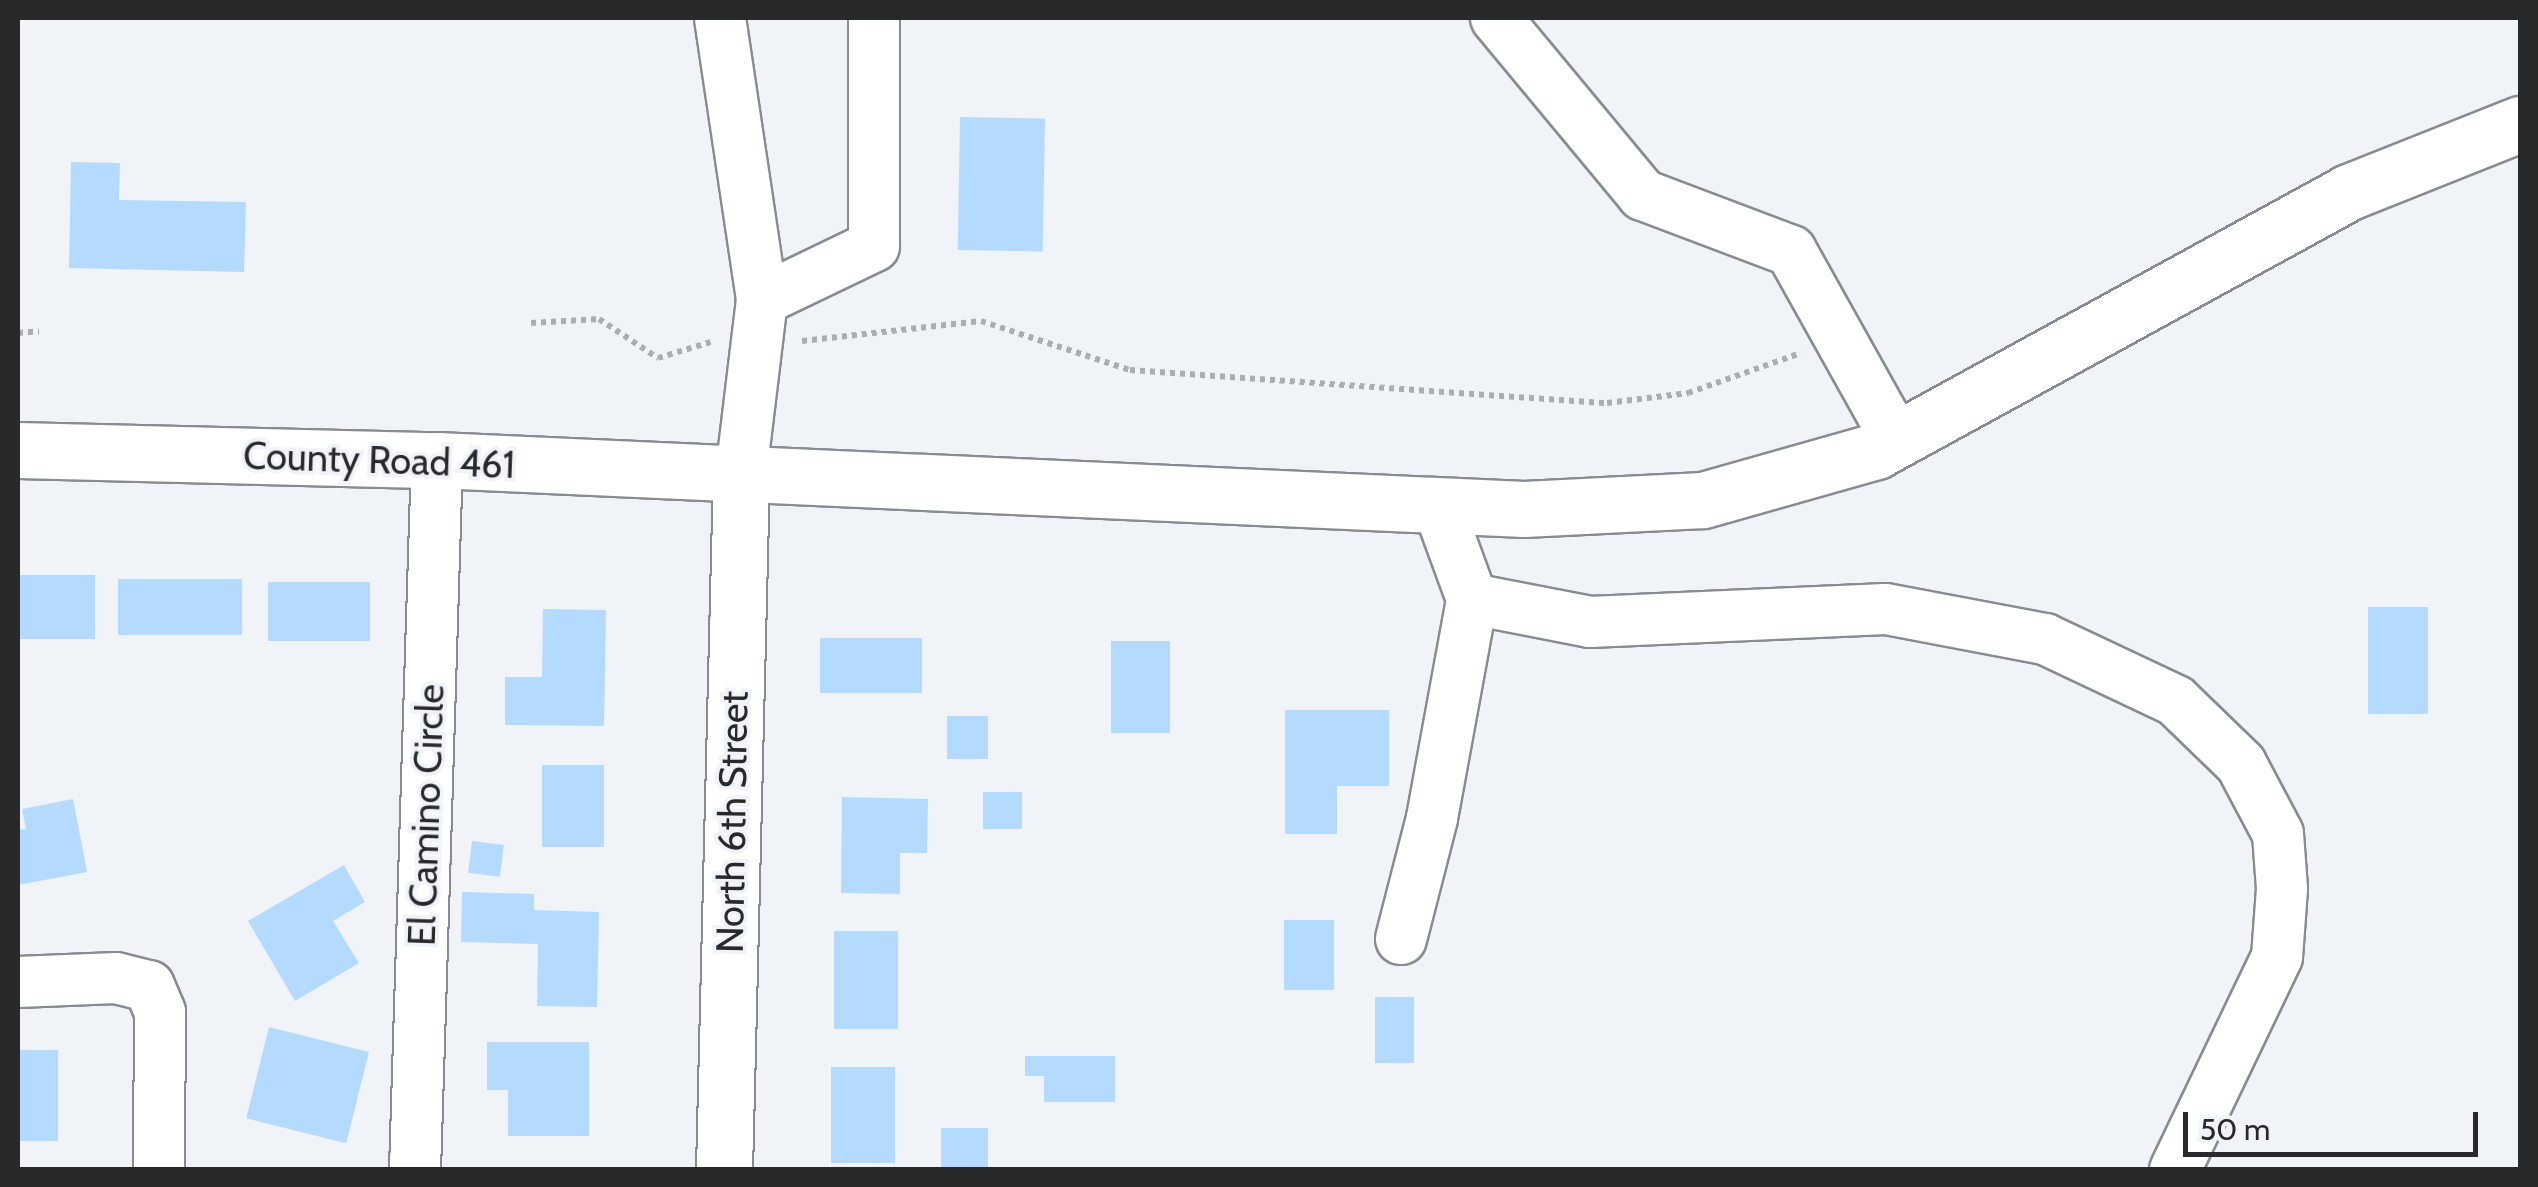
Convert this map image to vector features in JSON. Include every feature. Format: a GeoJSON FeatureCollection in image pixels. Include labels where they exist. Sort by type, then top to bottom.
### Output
{"type":"FeatureCollection","features":[{"type":"Feature","properties":{"kind":"main road","name":"County Road 461"},"geometry":{"type":"LineString","coordinates":[[18,450],[437,460],[1438,506],[1588,508],[1704,500],[1818,472],[1897,441],[2304,215],[2416,161],[2520,124]]}},
{"type":"Feature","properties":{"kind":"main road","name":"North 6th Street"},"geometry":{"type":"LineString","coordinates":[[724,1170],[741,474]]}},
{"type":"Feature","properties":{"kind":"street"},"geometry":{"type":"LineString","coordinates":[[720,18],[760,320],[741,474]]}},
{"type":"Feature","properties":{"kind":"street"},"geometry":{"type":"LineString","coordinates":[[760,320],[874,246],[874,18]]}},
{"type":"Feature","properties":{"kind":"street"},"geometry":{"type":"LineString","coordinates":[[1496,18],[1643,195],[1791,252],[1897,441]]}},
{"type":"Feature","properties":{"kind":"street","name":"El Camino Circle"},"geometry":{"type":"LineString","coordinates":[[415,1170],[437,460]]}},
{"type":"Feature","properties":{"kind":"street"},"geometry":{"type":"LineString","coordinates":[[1401,939],[1432,818],[1472,600],[1438,506]]}},
{"type":"Feature","properties":{"kind":"street"},"geometry":{"type":"LineString","coordinates":[[1472,600],[1590,622],[1886,609],[2045,639],[2176,701],[2241,764],[2278,834],[2282,889],[2277,958],[2175,1170]]}},
{"type":"Feature","properties":{"kind":"street"},"geometry":{"type":"LineString","coordinates":[[18,982],[116,978],[149,986],[160,1012],[159,1170]]}},
{"type":"Feature","properties":{"kind":"path"},"geometry":{"type":"LineString","coordinates":[[530,323],[600,319],[658,358],[721,339],[760,320],[831,342],[982,321],[1130,370],[1607,403],[1688,393],[1748,376],[1838,336]]}},
{"type":"Feature","properties":{"kind":"path"},"geometry":{"type":"LineString","coordinates":[[18,333],[40,331]]}},
{"type":"Feature","properties":{"kind":"building"},"geometry":{"type":"Polygon","coordinates":[[[960,117],[1045,118],[1043,251],[958,250],[960,117]]]}},
{"type":"Feature","properties":{"kind":"building"},"geometry":{"type":"Polygon","coordinates":[[[71,162],[120,163],[119,200],[246,202],[244,272],[69,268],[71,162]]]}},
{"type":"Feature","properties":{"kind":"building"},"geometry":{"type":"Polygon","coordinates":[[[18,575],[95,575],[95,639],[18,639],[18,575]]]}},
{"type":"Feature","properties":{"kind":"building"},"geometry":{"type":"Polygon","coordinates":[[[118,579],[242,579],[242,635],[118,635],[118,579]]]}},
{"type":"Feature","properties":{"kind":"building"},"geometry":{"type":"Polygon","coordinates":[[[268,582],[370,582],[370,641],[268,641],[268,582]]]}},
{"type":"Feature","properties":{"kind":"building"},"geometry":{"type":"Polygon","coordinates":[[[2368,607],[2428,607],[2428,714],[2368,714],[2368,607]]]}},
{"type":"Feature","properties":{"kind":"building"},"geometry":{"type":"Polygon","coordinates":[[[543,609],[606,610],[604,726],[505,725],[505,677],[542,677],[543,609]]]}},
{"type":"Feature","properties":{"kind":"building"},"geometry":{"type":"Polygon","coordinates":[[[820,638],[922,638],[922,693],[820,693],[820,638]]]}},
{"type":"Feature","properties":{"kind":"building"},"geometry":{"type":"Polygon","coordinates":[[[1111,641],[1170,641],[1170,733],[1111,733],[1111,641]]]}},
{"type":"Feature","properties":{"kind":"building"},"geometry":{"type":"Polygon","coordinates":[[[1285,710],[1389,710],[1389,786],[1337,786],[1337,834],[1285,834],[1285,710]]]}},
{"type":"Feature","properties":{"kind":"building"},"geometry":{"type":"Polygon","coordinates":[[[947,716],[988,716],[988,759],[947,759],[947,716]]]}},
{"type":"Feature","properties":{"kind":"building"},"geometry":{"type":"Polygon","coordinates":[[[542,765],[604,765],[604,847],[542,847],[542,765]]]}},
{"type":"Feature","properties":{"kind":"building"},"geometry":{"type":"Polygon","coordinates":[[[983,792],[1022,792],[1022,829],[983,829],[983,792]]]}},
{"type":"Feature","properties":{"kind":"building"},"geometry":{"type":"Polygon","coordinates":[[[842,797],[928,799],[927,853],[900,853],[900,894],[841,893],[842,797]]]}},
{"type":"Feature","properties":{"kind":"building"},"geometry":{"type":"Polygon","coordinates":[[[73,799],[87,872],[18,885],[18,830],[26,829],[22,809],[73,799]]]}},
{"type":"Feature","properties":{"kind":"building"},"geometry":{"type":"Polygon","coordinates":[[[472,841],[504,845],[500,877],[468,873],[472,841]]]}},
{"type":"Feature","properties":{"kind":"building"},"geometry":{"type":"Polygon","coordinates":[[[344,865],[365,902],[333,921],[359,963],[295,1001],[248,921],[344,865]]]}},
{"type":"Feature","properties":{"kind":"building"},"geometry":{"type":"Polygon","coordinates":[[[462,892],[534,894],[534,910],[599,912],[597,1007],[537,1006],[538,944],[461,942],[462,892]]]}},
{"type":"Feature","properties":{"kind":"building"},"geometry":{"type":"Polygon","coordinates":[[[1284,920],[1334,920],[1334,990],[1284,990],[1284,920]]]}},
{"type":"Feature","properties":{"kind":"building"},"geometry":{"type":"Polygon","coordinates":[[[834,931],[898,931],[898,1029],[834,1029],[834,931]]]}},
{"type":"Feature","properties":{"kind":"building"},"geometry":{"type":"Polygon","coordinates":[[[1375,997],[1414,997],[1414,1063],[1375,1063],[1375,997]]]}},
{"type":"Feature","properties":{"kind":"building"},"geometry":{"type":"Polygon","coordinates":[[[269,1027],[369,1052],[346,1143],[246,1118],[269,1027]]]}},
{"type":"Feature","properties":{"kind":"building"},"geometry":{"type":"Polygon","coordinates":[[[487,1042],[589,1042],[589,1136],[508,1136],[508,1090],[487,1090],[487,1042]]]}},
{"type":"Feature","properties":{"kind":"building"},"geometry":{"type":"Polygon","coordinates":[[[18,1050],[58,1050],[58,1141],[18,1141],[18,1050]]]}},
{"type":"Feature","properties":{"kind":"building"},"geometry":{"type":"Polygon","coordinates":[[[1025,1056],[1115,1056],[1115,1102],[1044,1102],[1044,1076],[1025,1076],[1025,1056]]]}},
{"type":"Feature","properties":{"kind":"building"},"geometry":{"type":"Polygon","coordinates":[[[831,1067],[895,1067],[895,1163],[831,1163],[831,1067]]]}},
{"type":"Feature","properties":{"kind":"building"},"geometry":{"type":"Polygon","coordinates":[[[941,1128],[988,1128],[988,1170],[941,1170],[941,1128]]]}}]}
